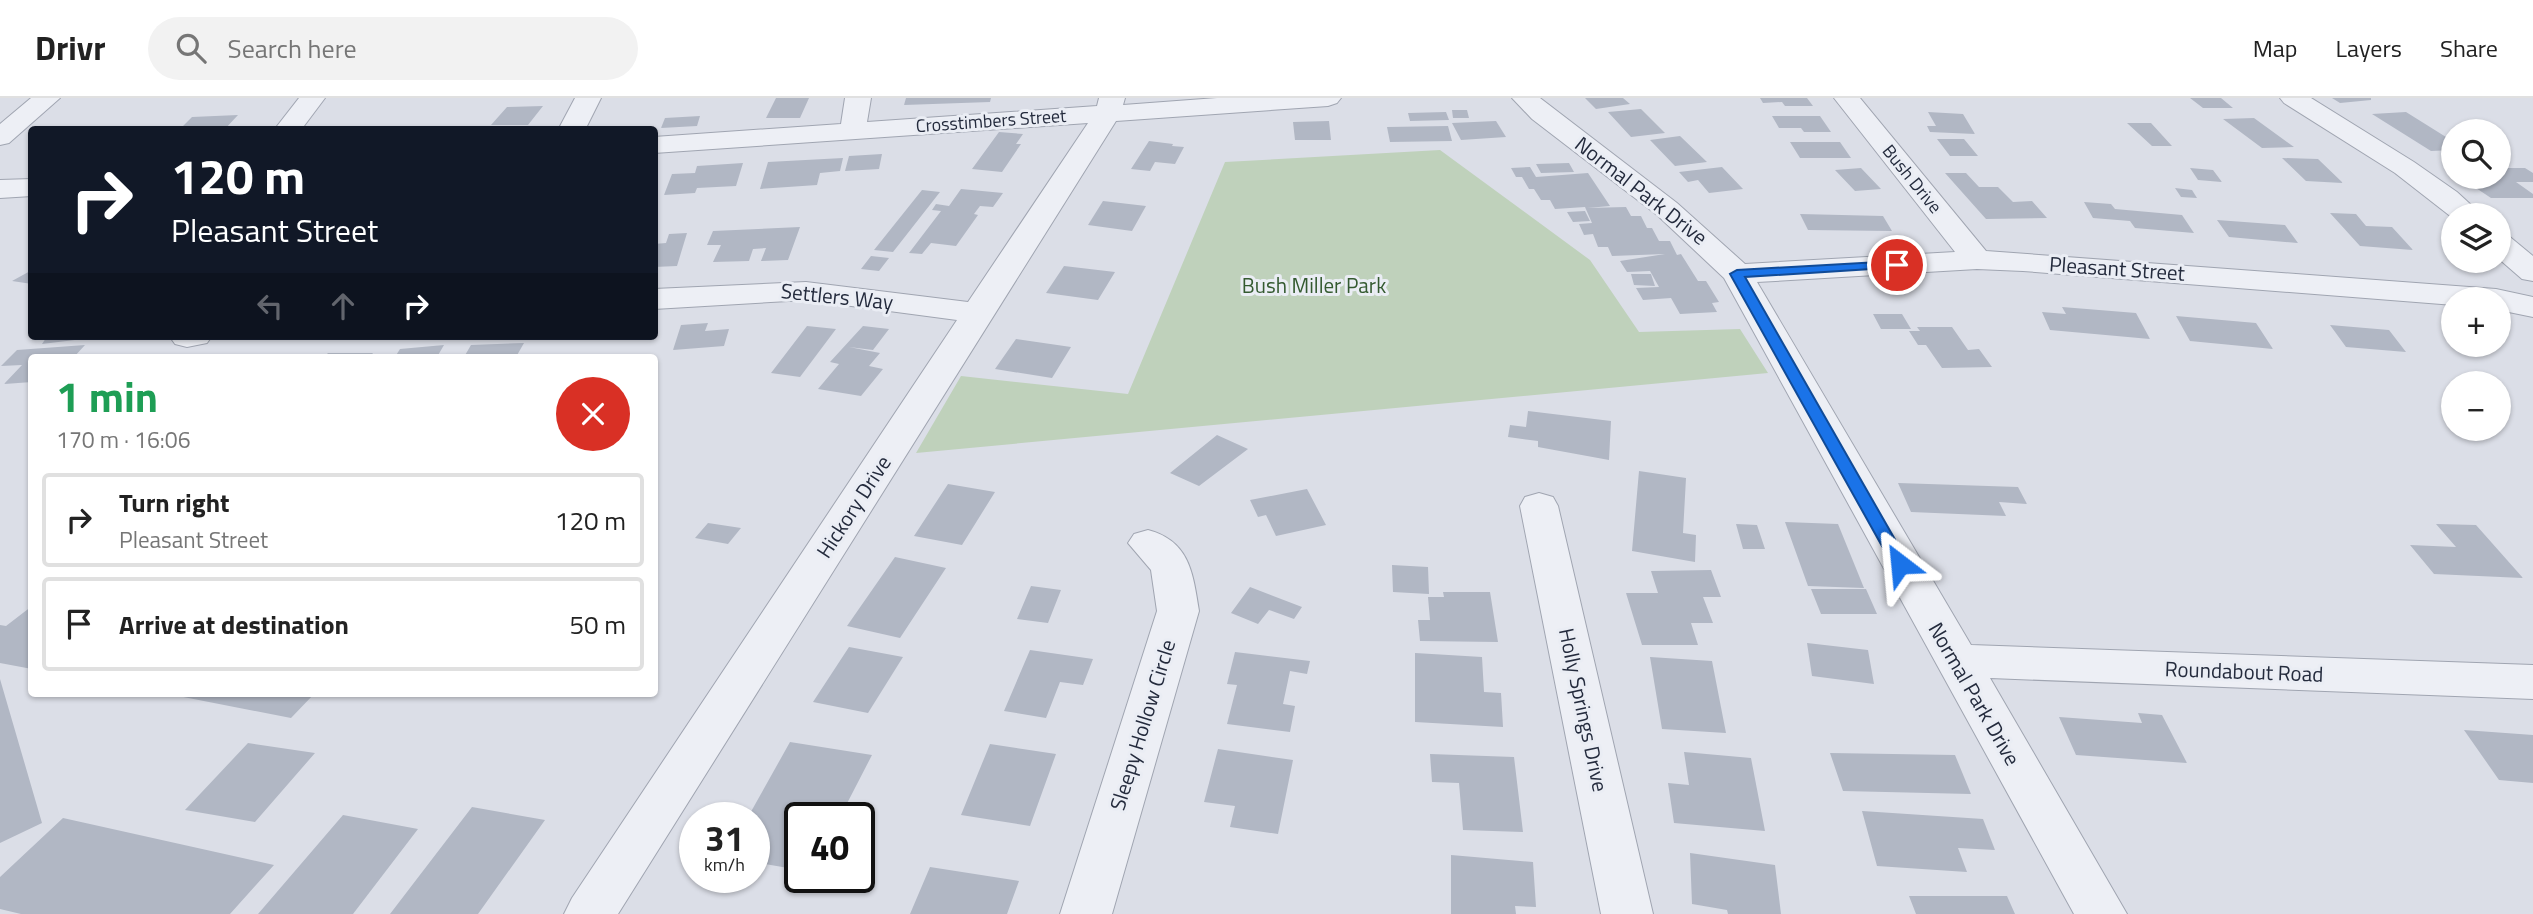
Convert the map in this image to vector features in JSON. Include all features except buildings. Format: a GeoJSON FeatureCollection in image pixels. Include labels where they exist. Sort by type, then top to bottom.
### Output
{"type":"FeatureCollection","features":[{"type":"Feature","properties":{"kind":"street"},"geometry":{"type":"LineString","coordinates":[[0,137],[47,98]]}},
{"type":"Feature","properties":{"kind":"street"},"geometry":{"type":"LineString","coordinates":[[290,126],[312,98]]}},
{"type":"Feature","properties":{"kind":"street"},"geometry":{"type":"LineString","coordinates":[[573,126],[588,98]]}},
{"type":"Feature","properties":{"kind":"street"},"geometry":{"type":"LineString","coordinates":[[853,130],[858,98]]}},
{"type":"Feature","properties":{"kind":"street","name":"Crosstimbers Street"},"geometry":{"type":"LineString","coordinates":[[658,145],[853,130],[1110,105],[1328,98]]}},
{"type":"Feature","properties":{"kind":"street","name":"Normal Park Drive"},"geometry":{"type":"LineString","coordinates":[[1525,98],[1706,240],[1737,274],[2101,914]]}},
{"type":"Feature","properties":{"kind":"street","name":"Bush Drive"},"geometry":{"type":"LineString","coordinates":[[1847,98],[1977,260]]}},
{"type":"Feature","properties":{"kind":"street"},"geometry":{"type":"LineString","coordinates":[[2293,98],[2392,159],[2453,203]]}},
{"type":"Feature","properties":{"kind":"street","name":"Hickory Drive"},"geometry":{"type":"LineString","coordinates":[[590,914],[1110,105]]}},
{"type":"Feature","properties":{"kind":"street"},"geometry":{"type":"LineString","coordinates":[[0,189],[28,187]]}},
{"type":"Feature","properties":{"kind":"street"},"geometry":{"type":"LineString","coordinates":[[2511,253],[2533,272]]}},
{"type":"Feature","properties":{"kind":"street","name":"Pleasant Street"},"geometry":{"type":"LineString","coordinates":[[1737,274],[1977,260],[2441,296]]}},
{"type":"Feature","properties":{"kind":"street","name":"Settlers Way"},"geometry":{"type":"LineString","coordinates":[[658,299],[806,291],[978,313]]}},
{"type":"Feature","properties":{"kind":"street","name":"Pleasant Street"},"geometry":{"type":"LineString","coordinates":[[2511,303],[2533,307]]}},
{"type":"Feature","properties":{"kind":"street","name":"Holly Springs Drive"},"geometry":{"type":"LineString","coordinates":[[1539,506],[1628,914]]}},
{"type":"Feature","properties":{"kind":"street","name":"Sleepy Hollow Circle"},"geometry":{"type":"LineString","coordinates":[[1086,914],[1178,611],[1171,566],[1148,543]]}},
{"type":"Feature","properties":{"kind":"street","name":"Roundabout Road"},"geometry":{"type":"LineString","coordinates":[[1955,661],[2533,682]]}},
{"type":"Feature","properties":{"kind":"green space","name":"Bush Miller Park"},"geometry":{"type":"Polygon","coordinates":[[[1440,150],[1590,260],[1639,332],[1740,329],[1768,373],[916,453],[961,376],[1128,394],[1225,162],[1440,150]]]}},
{"type":"Feature","properties":{"kind":"route"},"geometry":{"type":"LineString","coordinates":[[1897,265],[1737,274],[1900,564]]}}]}
